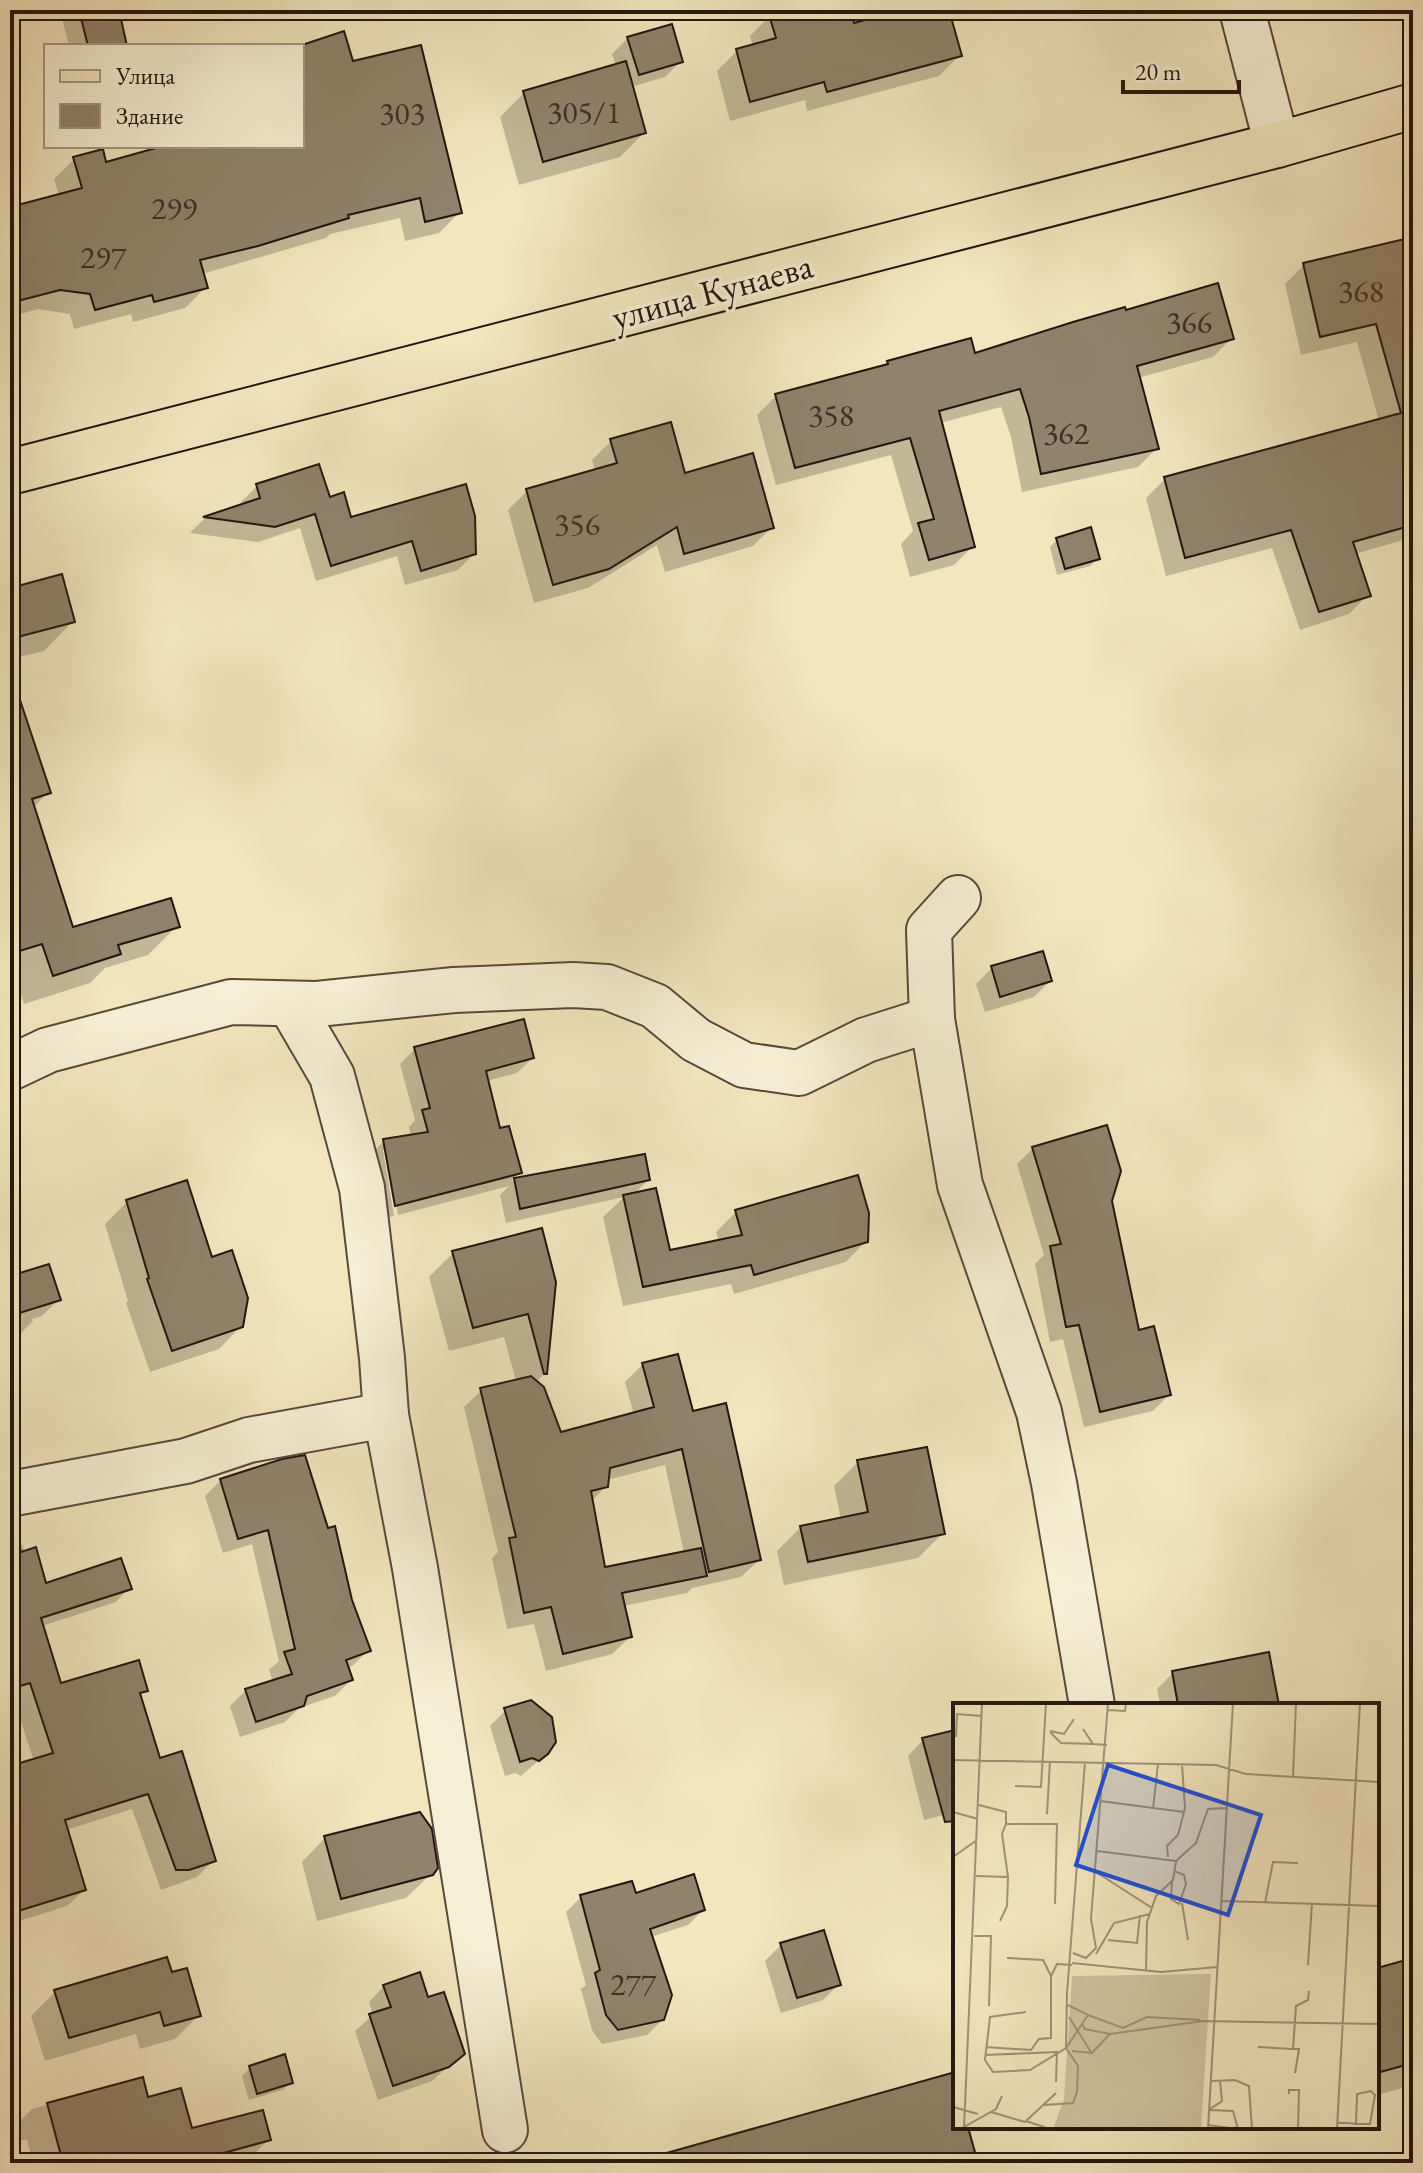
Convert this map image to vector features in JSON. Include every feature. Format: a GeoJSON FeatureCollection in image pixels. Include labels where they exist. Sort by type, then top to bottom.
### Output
{"type":"FeatureCollection","features":[{"type":"Feature","properties":{"kind":"main road","name":"улица Кунаева"},"geometry":{"type":"LineString","coordinates":[[10,472],[1277,145],[1413,106]]}},
{"type":"Feature","properties":{"kind":"street"},"geometry":{"type":"LineString","coordinates":[[1242,10],[1277,145]]}},
{"type":"Feature","properties":{"kind":"street"},"geometry":{"type":"LineString","coordinates":[[958,898],[929,930],[932,1019],[960,1185],[1039,1412],[1092,1703]]}},
{"type":"Feature","properties":{"kind":"street"},"geometry":{"type":"LineString","coordinates":[[10,1068],[48,1050],[231,1002],[317,1004],[454,990],[573,985],[607,987],[655,1006],[696,1040],[744,1065],[799,1073],[866,1040],[932,1019]]}},
{"type":"Feature","properties":{"kind":"street"},"geometry":{"type":"LineString","coordinates":[[290,1004],[332,1076],[362,1188],[386,1415],[415,1568],[505,2130]]}},
{"type":"Feature","properties":{"kind":"street"},"geometry":{"type":"LineString","coordinates":[[10,1494],[186,1461],[249,1440],[386,1415]]}},
{"type":"Feature","properties":{"kind":"building"},"geometry":{"type":"Polygon","coordinates":[[[79,10],[119,10],[127,44],[88,44],[79,10]]]}},
{"type":"Feature","properties":{"kind":"building"},"geometry":{"type":"Polygon","coordinates":[[[785,10],[850,10],[854,23],[903,10],[949,10],[962,56],[827,92],[824,82],[750,102],[736,49],[776,38],[769,15],[785,10]]]}},
{"type":"Feature","properties":{"kind":"building"},"geometry":{"type":"Polygon","coordinates":[[[672,24],[683,62],[639,75],[627,37],[672,24]]]}},
{"type":"Feature","properties":{"kind":"building"},"geometry":{"type":"Polygon","coordinates":[[[344,31],[353,61],[421,45],[462,213],[425,222],[420,198],[348,215],[349,218],[258,246],[200,260],[208,288],[154,302],[152,295],[95,310],[90,294],[60,290],[10,303],[10,207],[82,188],[73,157],[103,149],[106,162],[156,148],[304,148],[304,44],[344,31]]]}},
{"type":"Feature","properties":{"kind":"building"},"geometry":{"type":"Polygon","coordinates":[[[626,61],[646,133],[543,162],[523,91],[626,61]]]}},
{"type":"Feature","properties":{"kind":"building"},"geometry":{"type":"Polygon","coordinates":[[[1413,237],[1413,525],[1353,542],[1371,596],[1319,612],[1291,530],[1185,558],[1164,477],[1401,413],[1376,324],[1320,337],[1303,263],[1413,237]]]}},
{"type":"Feature","properties":{"kind":"building"},"geometry":{"type":"Polygon","coordinates":[[[1218,283],[1234,339],[1137,366],[1159,449],[1041,474],[1020,389],[939,411],[975,547],[929,560],[918,523],[934,519],[910,438],[795,468],[775,394],[971,338],[975,353],[1125,307],[1126,310],[1218,283]]]}},
{"type":"Feature","properties":{"kind":"building"},"geometry":{"type":"Polygon","coordinates":[[[671,422],[685,473],[753,453],[774,528],[684,554],[677,527],[609,569],[553,585],[526,489],[617,463],[610,439],[671,422]]]}},
{"type":"Feature","properties":{"kind":"building"},"geometry":{"type":"Polygon","coordinates":[[[319,464],[330,497],[344,492],[351,517],[466,484],[475,516],[476,554],[421,571],[412,541],[331,566],[315,514],[275,527],[203,517],[260,498],[256,484],[319,464]]]}},
{"type":"Feature","properties":{"kind":"building"},"geometry":{"type":"Polygon","coordinates":[[[1091,527],[1100,559],[1065,569],[1056,538],[1091,527]]]}},
{"type":"Feature","properties":{"kind":"building"},"geometry":{"type":"Polygon","coordinates":[[[62,574],[75,622],[10,639],[10,588],[62,574]]]}},
{"type":"Feature","properties":{"kind":"building"},"geometry":{"type":"Polygon","coordinates":[[[16,688],[51,793],[32,799],[73,927],[171,898],[180,927],[118,945],[121,954],[53,976],[42,944],[10,954],[10,689],[16,688]]]}},
{"type":"Feature","properties":{"kind":"building"},"geometry":{"type":"Polygon","coordinates":[[[1043,951],[1052,981],[1000,997],[991,966],[1043,951]]]}},
{"type":"Feature","properties":{"kind":"building"},"geometry":{"type":"Polygon","coordinates":[[[524,1019],[534,1058],[486,1071],[500,1128],[509,1126],[522,1173],[395,1206],[383,1139],[428,1132],[422,1110],[430,1108],[414,1047],[524,1019]]]}},
{"type":"Feature","properties":{"kind":"building"},"geometry":{"type":"Polygon","coordinates":[[[1107,1125],[1121,1171],[1112,1201],[1139,1330],[1154,1326],[1171,1395],[1100,1412],[1079,1325],[1066,1327],[1050,1246],[1061,1244],[1032,1147],[1107,1125]]]}},
{"type":"Feature","properties":{"kind":"building"},"geometry":{"type":"Polygon","coordinates":[[[645,1154],[650,1180],[520,1209],[514,1178],[645,1154]]]}},
{"type":"Feature","properties":{"kind":"building"},"geometry":{"type":"Polygon","coordinates":[[[858,1175],[869,1213],[868,1242],[754,1275],[751,1265],[643,1287],[623,1195],[656,1188],[670,1250],[742,1235],[735,1210],[858,1175]]]}},
{"type":"Feature","properties":{"kind":"building"},"geometry":{"type":"Polygon","coordinates":[[[187,1180],[212,1257],[232,1250],[248,1298],[243,1327],[172,1351],[147,1279],[126,1200],[187,1180]]]}},
{"type":"Feature","properties":{"kind":"building"},"geometry":{"type":"Polygon","coordinates":[[[542,1228],[556,1282],[547,1374],[544,1374],[528,1314],[473,1328],[452,1251],[542,1228]]]}},
{"type":"Feature","properties":{"kind":"building"},"geometry":{"type":"Polygon","coordinates":[[[49,1264],[61,1300],[10,1316],[10,1276],[49,1264]]]}},
{"type":"Feature","properties":{"kind":"building"},"geometry":{"type":"Polygon","coordinates":[[[678,1354],[693,1411],[726,1403],[761,1560],[709,1572],[682,1449],[610,1468],[608,1487],[591,1491],[605,1567],[701,1548],[707,1576],[622,1593],[632,1637],[563,1654],[551,1607],[524,1613],[509,1538],[516,1537],[480,1388],[531,1376],[544,1387],[561,1432],[654,1407],[642,1363],[678,1354]]]}},
{"type":"Feature","properties":{"kind":"building"},"geometry":{"type":"Polygon","coordinates":[[[927,1447],[945,1534],[808,1562],[800,1526],[868,1512],[857,1460],[927,1447]]]}},
{"type":"Feature","properties":{"kind":"building"},"geometry":{"type":"Polygon","coordinates":[[[305,1455],[328,1528],[335,1526],[352,1600],[371,1651],[346,1660],[353,1680],[307,1696],[304,1706],[256,1722],[245,1689],[292,1674],[284,1652],[295,1649],[268,1530],[238,1539],[220,1479],[282,1459],[305,1455]]]}},
{"type":"Feature","properties":{"kind":"building"},"geometry":{"type":"Polygon","coordinates":[[[17,1540],[21,1552],[36,1547],[46,1583],[121,1558],[132,1589],[41,1618],[61,1683],[139,1660],[148,1691],[140,1693],[160,1758],[182,1751],[216,1861],[189,1870],[176,1870],[148,1794],[65,1820],[86,1890],[15,1912],[10,1894],[10,1766],[53,1753],[30,1683],[17,1687],[10,1664],[10,1541],[17,1540]]]}},
{"type":"Feature","properties":{"kind":"building"},"geometry":{"type":"Polygon","coordinates":[[[1269,1652],[1279,1703],[1178,1703],[1172,1671],[1269,1652]]]}},
{"type":"Feature","properties":{"kind":"building"},"geometry":{"type":"Polygon","coordinates":[[[531,1700],[552,1717],[556,1742],[539,1761],[532,1758],[520,1762],[504,1708],[531,1700]]]}},
{"type":"Feature","properties":{"kind":"building"},"geometry":{"type":"Polygon","coordinates":[[[953,1730],[953,1821],[945,1822],[922,1738],[953,1730]]]}},
{"type":"Feature","properties":{"kind":"building"},"geometry":{"type":"Polygon","coordinates":[[[420,1812],[432,1829],[438,1868],[433,1875],[341,1899],[324,1836],[420,1812]]]}},
{"type":"Feature","properties":{"kind":"building"},"geometry":{"type":"Polygon","coordinates":[[[694,1874],[705,1910],[650,1929],[672,1995],[664,2020],[618,2030],[606,2015],[595,1973],[600,1970],[580,1895],[632,1881],[636,1893],[694,1874]]]}},
{"type":"Feature","properties":{"kind":"building"},"geometry":{"type":"Polygon","coordinates":[[[824,1930],[841,1985],[797,1998],[780,1943],[824,1930]]]}},
{"type":"Feature","properties":{"kind":"building"},"geometry":{"type":"Polygon","coordinates":[[[167,1957],[172,1972],[187,1968],[201,2016],[164,2026],[160,2012],[69,2038],[54,1990],[167,1957]]]}},
{"type":"Feature","properties":{"kind":"building"},"geometry":{"type":"Polygon","coordinates":[[[1413,1958],[1413,2063],[1379,2072],[1379,1967],[1413,1958]]]}},
{"type":"Feature","properties":{"kind":"building"},"geometry":{"type":"Polygon","coordinates":[[[420,1972],[428,1997],[444,1992],[465,2054],[449,2067],[393,2086],[369,2014],[391,2007],[383,1985],[420,1972]]]}},
{"type":"Feature","properties":{"kind":"building"},"geometry":{"type":"Polygon","coordinates":[[[285,2054],[293,2083],[257,2094],[249,2066],[285,2054]]]}},
{"type":"Feature","properties":{"kind":"building"},"geometry":{"type":"Polygon","coordinates":[[[953,2073],[953,2129],[969,2129],[978,2163],[665,2163],[663,2154],[953,2073]]]}},
{"type":"Feature","properties":{"kind":"building"},"geometry":{"type":"Polygon","coordinates":[[[143,2077],[148,2097],[181,2088],[192,2128],[263,2110],[271,2140],[209,2157],[211,2163],[63,2163],[47,2103],[143,2077]]]}}]}
